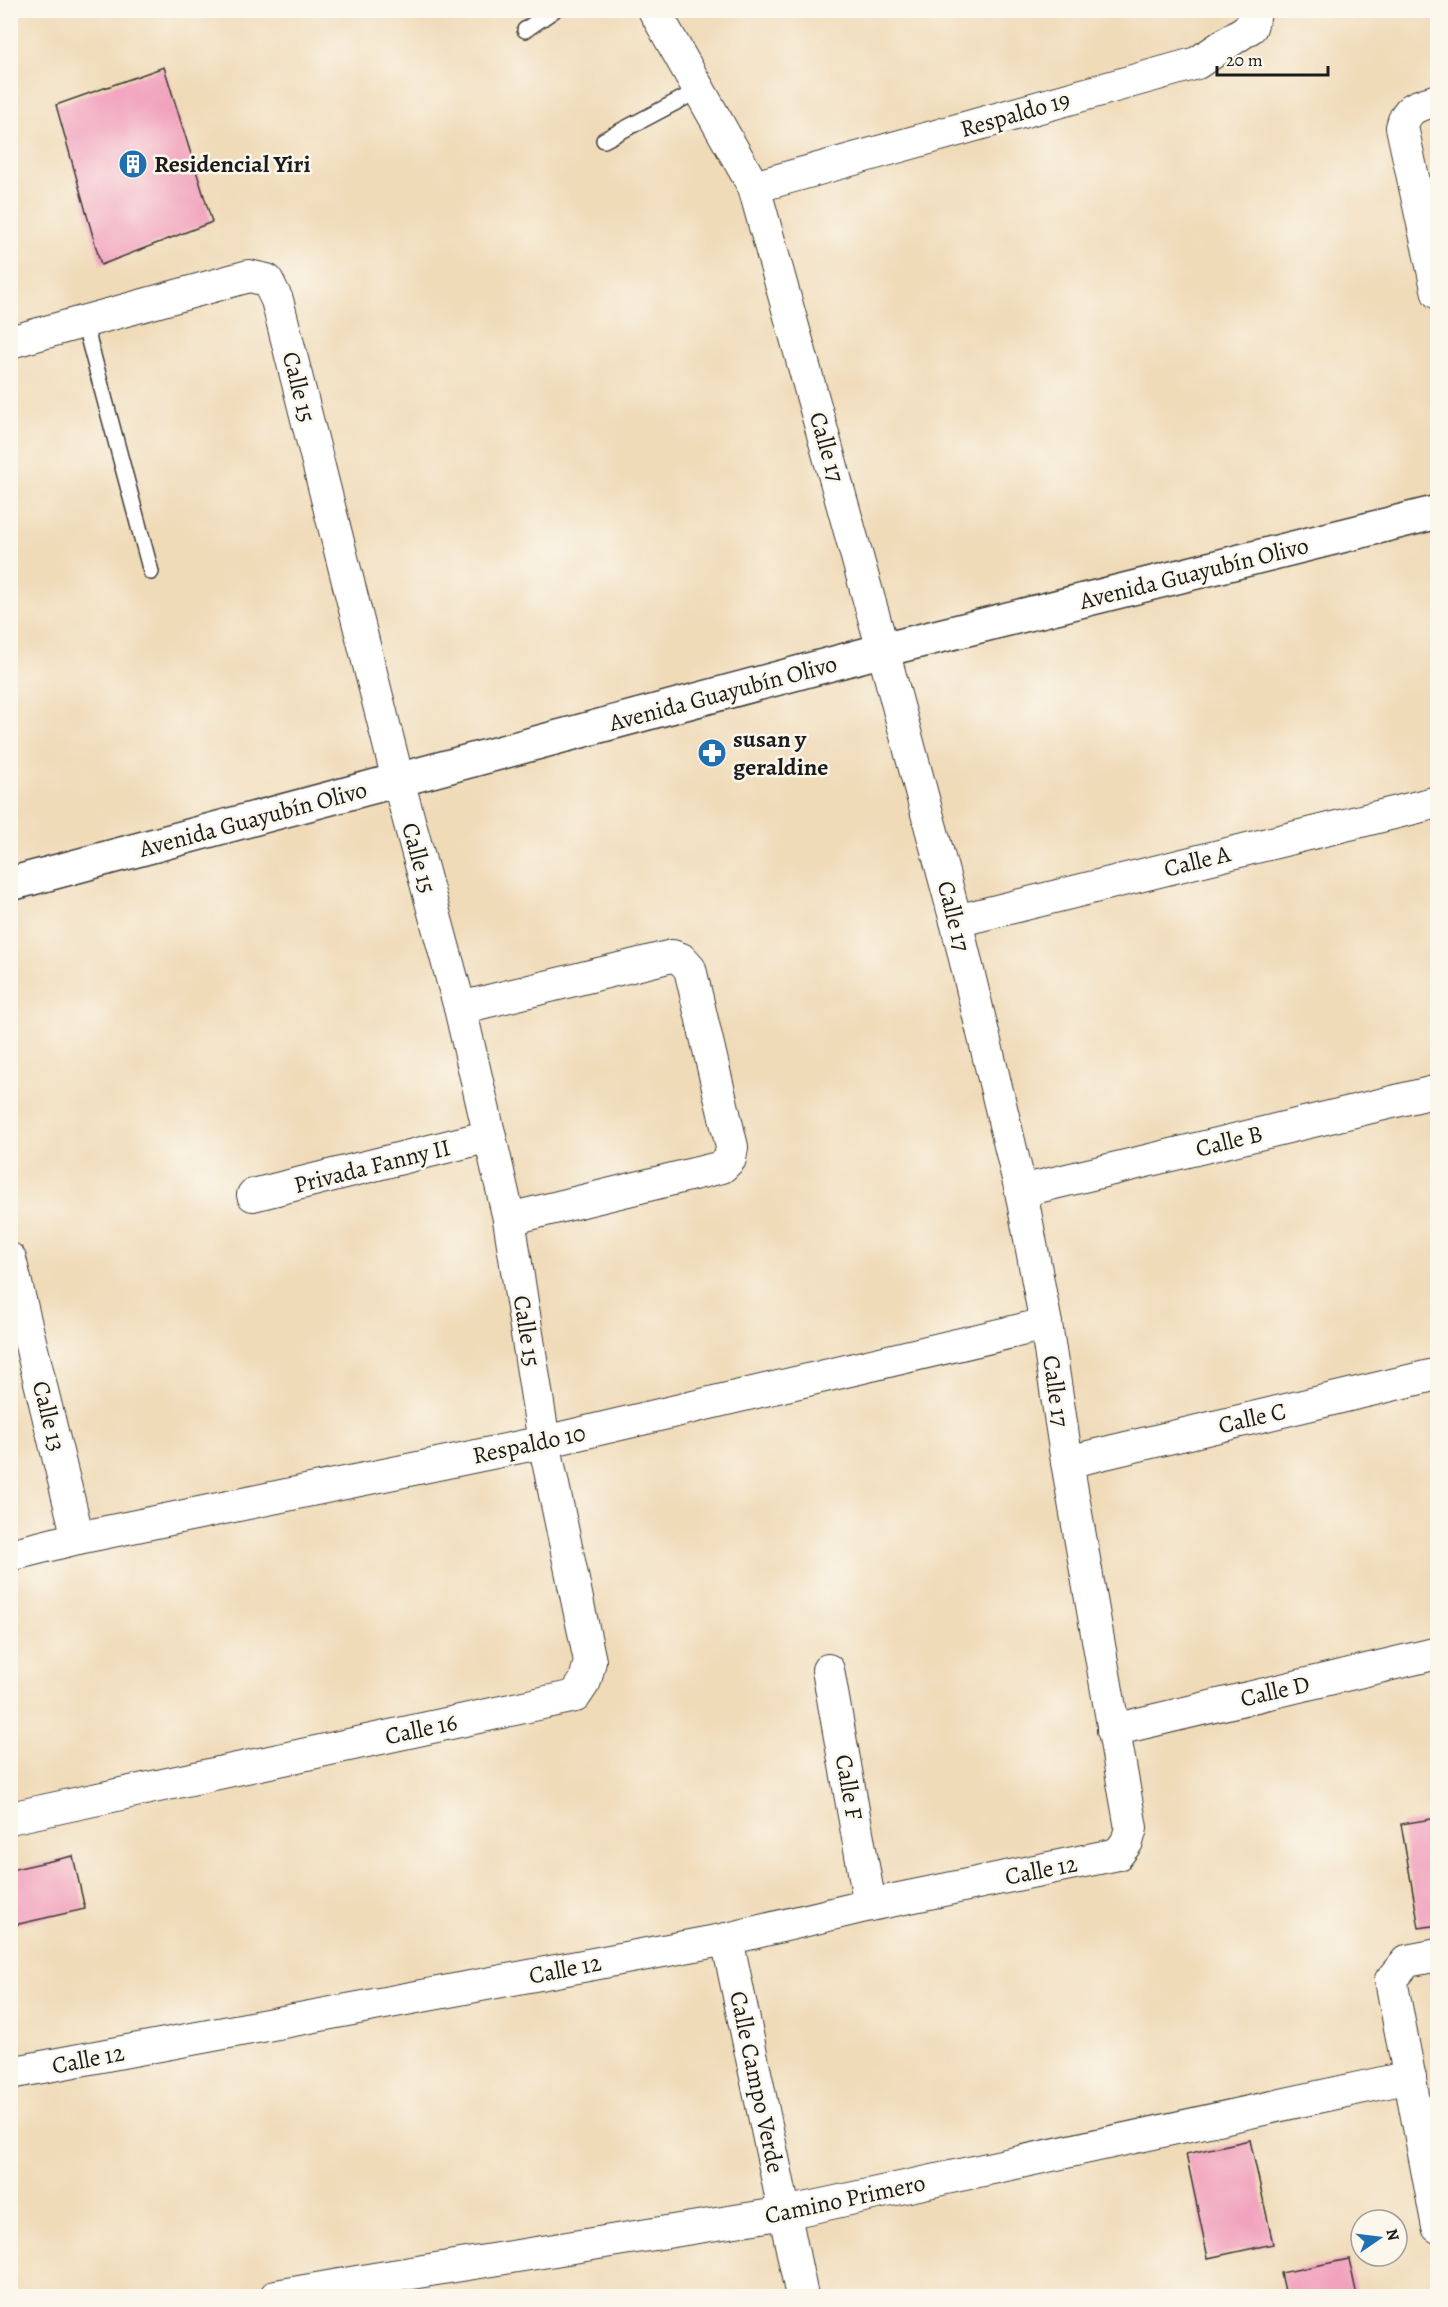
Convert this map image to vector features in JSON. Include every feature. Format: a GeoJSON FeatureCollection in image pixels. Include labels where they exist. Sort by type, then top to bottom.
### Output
{"type":"FeatureCollection","features":[{"type":"Feature","properties":{"kind":"main road","name":"Avenida Guayubín Olivo"},"geometry":{"type":"LineString","coordinates":[[10,885],[884,650],[1437,512]]}},
{"type":"Feature","properties":{"kind":"street","name":"Calle 17"},"geometry":{"type":"LineString","coordinates":[[654,10],[754,187],[884,650],[956,921],[1022,1191],[1046,1324],[1067,1462],[1131,1828],[1127,1842],[1118,1854]]}},
{"type":"Feature","properties":{"kind":"street","name":"Respaldo 19"},"geometry":{"type":"LineString","coordinates":[[754,187],[1197,63],[1251,27],[1256,10]]}},
{"type":"Feature","properties":{"kind":"street"},"geometry":{"type":"LineString","coordinates":[[1437,100],[1412,108],[1405,114],[1402,127],[1437,293]]}},
{"type":"Feature","properties":{"kind":"street","name":"Calle 15"},"geometry":{"type":"LineString","coordinates":[[84,322],[249,276],[267,280],[280,312],[398,780],[460,1008],[509,1219],[544,1442]]}},
{"type":"Feature","properties":{"kind":"street"},"geometry":{"type":"LineString","coordinates":[[10,342],[84,322]]}},
{"type":"Feature","properties":{"kind":"street","name":"Calle A"},"geometry":{"type":"LineString","coordinates":[[956,921],[1437,802]]}},
{"type":"Feature","properties":{"kind":"street"},"geometry":{"type":"LineString","coordinates":[[460,1008],[672,956],[681,958],[690,969],[732,1147],[730,1159],[722,1167],[509,1219]]}},
{"type":"Feature","properties":{"kind":"street","name":"Calle B"},"geometry":{"type":"LineString","coordinates":[[1022,1191],[1437,1091]]}},
{"type":"Feature","properties":{"kind":"street","name":"Privada Fanny II"},"geometry":{"type":"LineString","coordinates":[[253,1195],[490,1136]]}},
{"type":"Feature","properties":{"kind":"street","name":"Calle 13"},"geometry":{"type":"LineString","coordinates":[[10,1259],[78,1538]]}},
{"type":"Feature","properties":{"kind":"street","name":"Respaldo 10"},"geometry":{"type":"LineString","coordinates":[[10,1555],[78,1538],[544,1442],[1046,1324]]}},
{"type":"Feature","properties":{"kind":"street","name":"Calle C"},"geometry":{"type":"LineString","coordinates":[[1067,1462],[1437,1374]]}},
{"type":"Feature","properties":{"kind":"street","name":"Calle 16"},"geometry":{"type":"LineString","coordinates":[[10,1818],[575,1696],[585,1680],[590,1661],[544,1442]]}},
{"type":"Feature","properties":{"kind":"street","name":"Calle D"},"geometry":{"type":"LineString","coordinates":[[1113,1730],[1437,1653]]}},
{"type":"Feature","properties":{"kind":"street","name":"Calle F"},"geometry":{"type":"LineString","coordinates":[[828,1670],[870,1905]]}},
{"type":"Feature","properties":{"kind":"street","name":"Calle 12"},"geometry":{"type":"LineString","coordinates":[[10,2073],[727,1939],[870,1905],[1118,1854]]}},
{"type":"Feature","properties":{"kind":"street","name":"Calle Campo Verde"},"geometry":{"type":"LineString","coordinates":[[727,1939],[802,2296]]}},
{"type":"Feature","properties":{"kind":"street"},"geometry":{"type":"LineString","coordinates":[[1437,1955],[1407,1961],[1400,1966],[1391,1980],[1437,2227]]}},
{"type":"Feature","properties":{"kind":"street","name":"Camino Primero"},"geometry":{"type":"LineString","coordinates":[[276,2296],[786,2213],[1410,2077]]}},
{"type":"Feature","properties":{"kind":"lane"},"geometry":{"type":"LineString","coordinates":[[525,30],[554,10]]}},
{"type":"Feature","properties":{"kind":"lane"},"geometry":{"type":"LineString","coordinates":[[604,140],[699,90]]}},
{"type":"Feature","properties":{"kind":"lane"},"geometry":{"type":"LineString","coordinates":[[84,322],[151,572]]}},
{"type":"Feature","properties":{"kind":"building","name":"Residencial Yiri"},"geometry":{"type":"Polygon","coordinates":[[[164,67],[212,222],[101,265],[56,105],[164,67]]]}},
{"type":"Feature","properties":{"kind":"building"},"geometry":{"type":"Polygon","coordinates":[[[1438,1818],[1438,1925],[1419,1928],[1401,1824],[1438,1818]]]}},
{"type":"Feature","properties":{"kind":"building"},"geometry":{"type":"Polygon","coordinates":[[[73,1856],[85,1909],[10,1926],[10,1870],[73,1856]]]}},
{"type":"Feature","properties":{"kind":"building"},"geometry":{"type":"Polygon","coordinates":[[[1250,2140],[1273,2244],[1208,2258],[1186,2154],[1250,2140]]]}},
{"type":"Feature","properties":{"kind":"building"},"geometry":{"type":"Polygon","coordinates":[[[1349,2259],[1349,2268],[1351,2268],[1357,2296],[1286,2296],[1281,2273],[1349,2259]]]}},
{"type":"Feature","properties":{"kind":"place","name":"Residencial Yiri"},"geometry":{"type":"Point","coordinates":[133,164]}},
{"type":"Feature","properties":{"kind":"place","name":"susan y geraldine"},"geometry":{"type":"Point","coordinates":[712,753]}}]}
